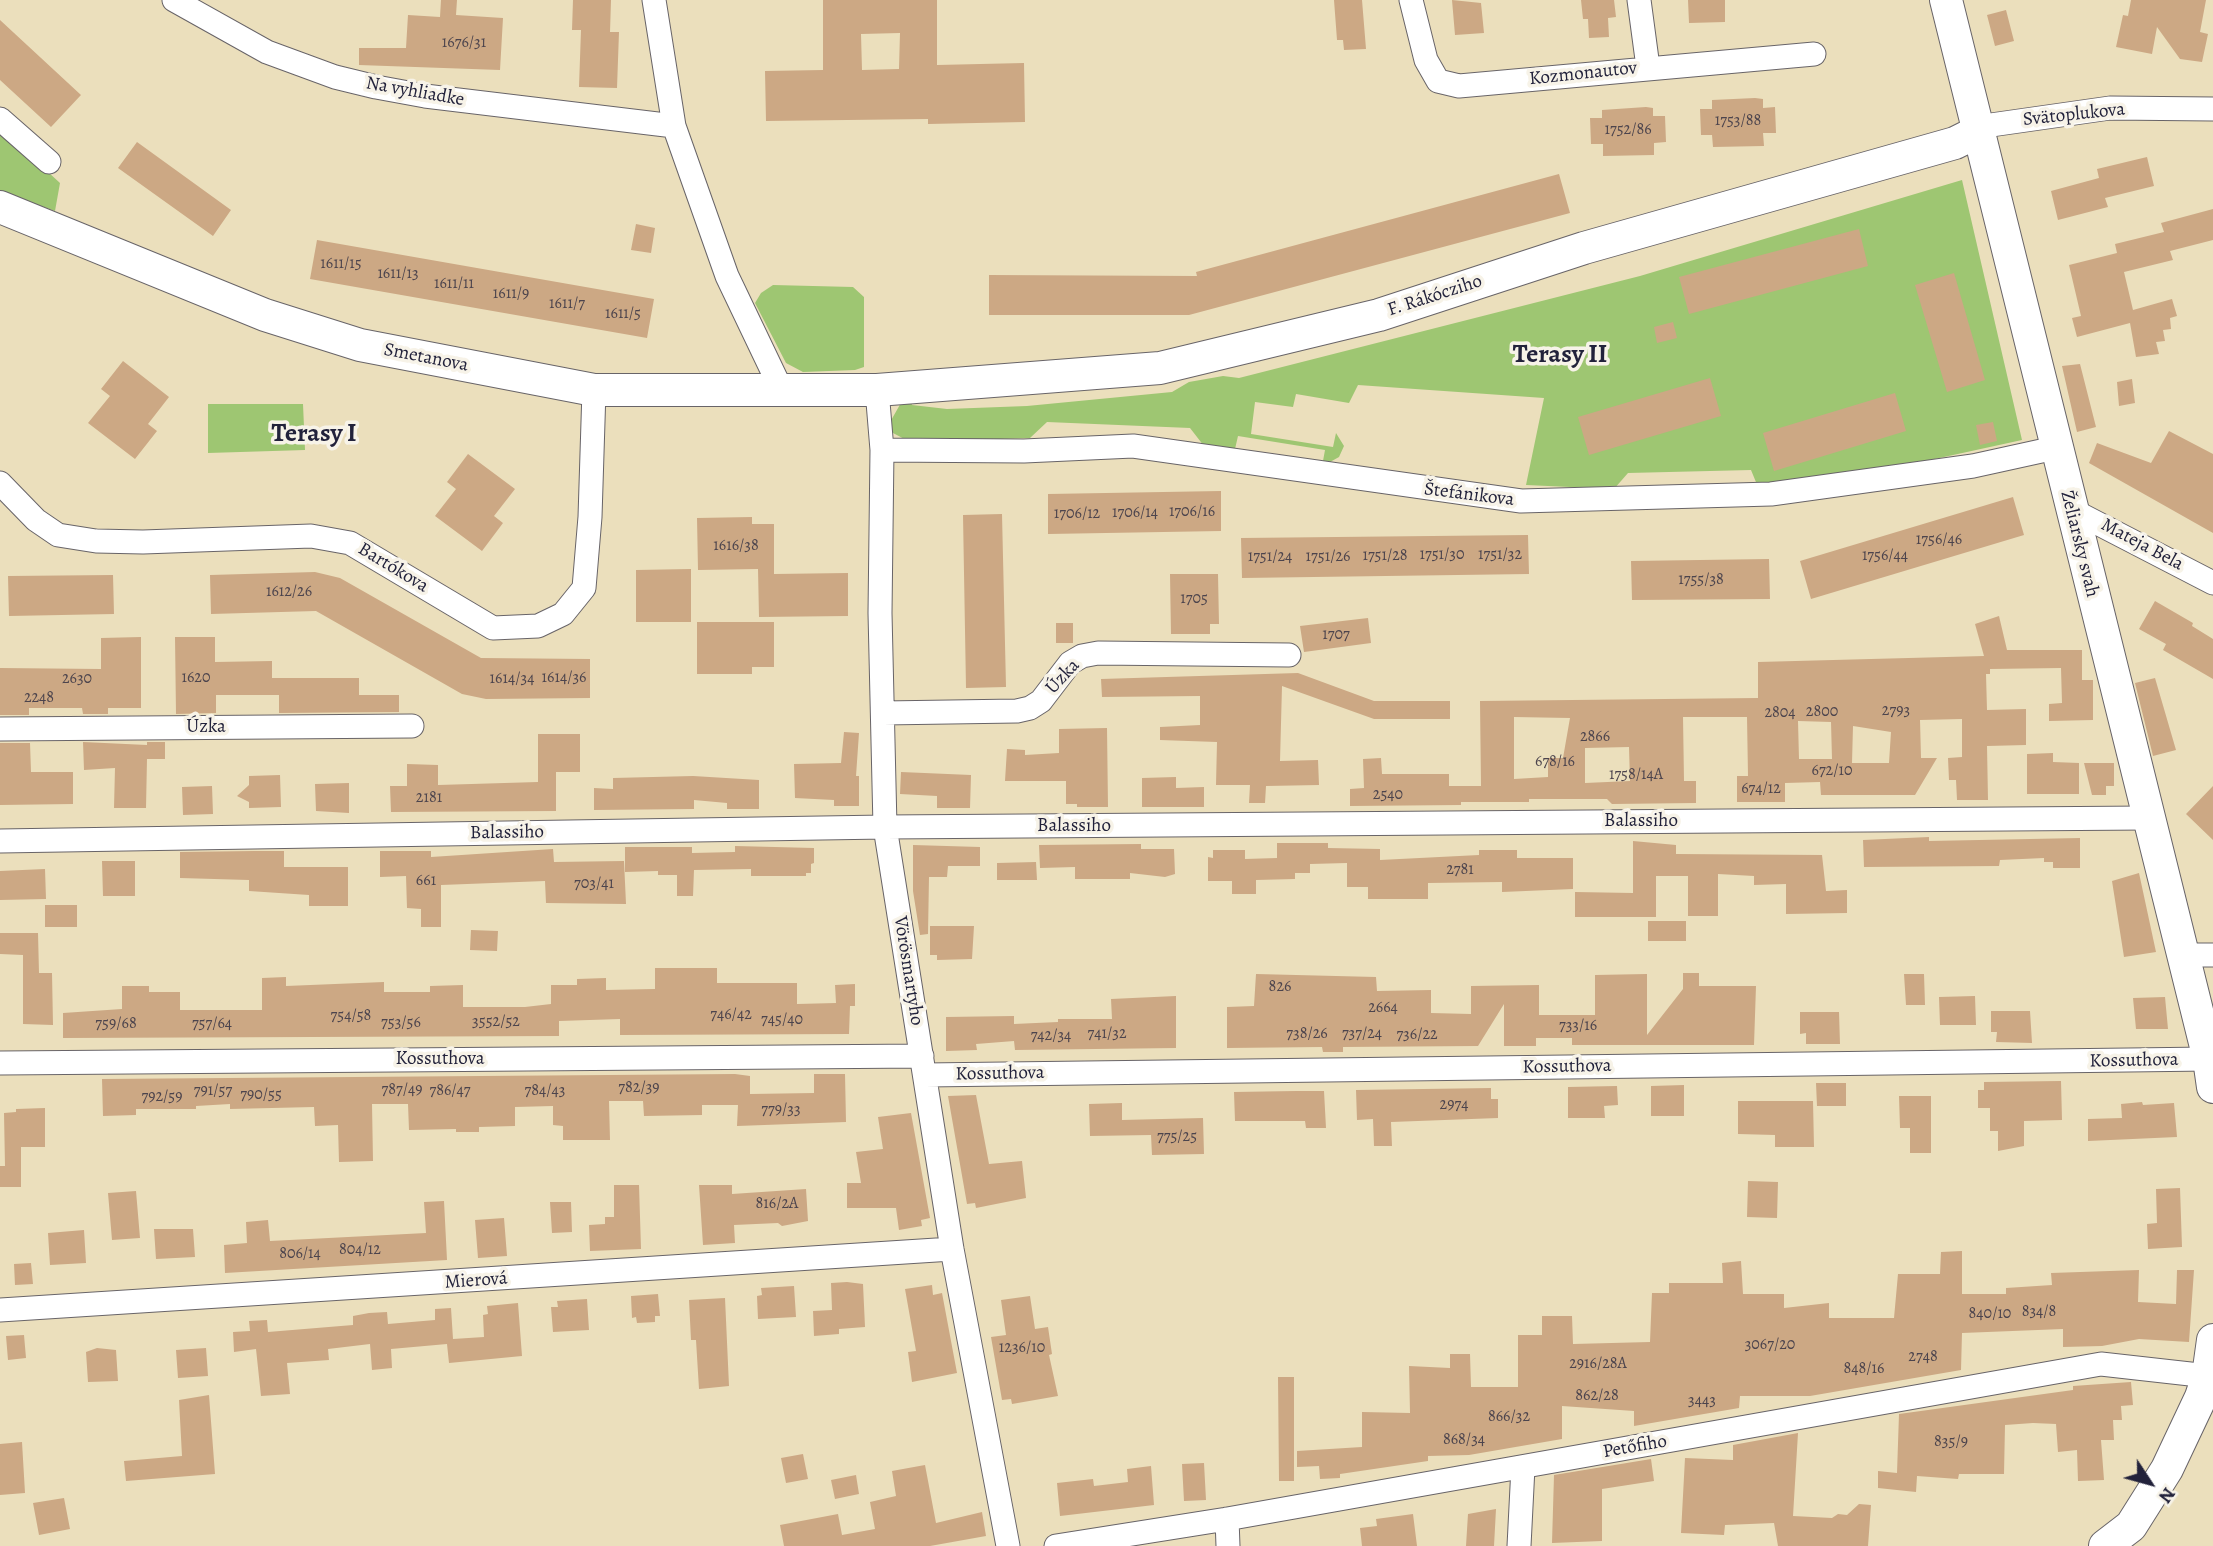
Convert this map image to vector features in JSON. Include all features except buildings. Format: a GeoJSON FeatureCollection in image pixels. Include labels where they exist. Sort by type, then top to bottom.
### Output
{"type":"FeatureCollection","features":[{"type":"Feature","properties":{"kind":"street","name":"Na vyhliadke"},"geometry":{"type":"LineString","coordinates":[[174,0],[267,52],[334,77],[376,87],[465,101],[674,125]]}},
{"type":"Feature","properties":{"kind":"street"},"geometry":{"type":"LineString","coordinates":[[654,0],[674,125],[727,276],[781,389]]}},
{"type":"Feature","properties":{"kind":"street","name":"Kozmonautov"},"geometry":{"type":"LineString","coordinates":[[1411,0],[1426,60],[1438,81],[1470,85],[1814,54]]}},
{"type":"Feature","properties":{"kind":"street"},"geometry":{"type":"LineString","coordinates":[[1639,0],[1648,67]]}},
{"type":"Feature","properties":{"kind":"street","name":"Želiarsky svah"},"geometry":{"type":"LineString","coordinates":[[1945,0],[2211,1073]]}},
{"type":"Feature","properties":{"kind":"street","name":"Svätoplukova"},"geometry":{"type":"LineString","coordinates":[[1979,131],[1995,124],[2110,108],[2213,109]]}},
{"type":"Feature","properties":{"kind":"street"},"geometry":{"type":"LineString","coordinates":[[0,119],[49,162]]}},
{"type":"Feature","properties":{"kind":"street","name":"F. Rákócziho"},"geometry":{"type":"LineString","coordinates":[[877,390],[1160,368],[1182,363],[1379,315],[1584,248],[1955,143],[1979,131]]}},
{"type":"Feature","properties":{"kind":"street","name":"Smetanova"},"geometry":{"type":"LineString","coordinates":[[0,207],[265,315],[360,345],[594,390],[877,390]]}},
{"type":"Feature","properties":{"kind":"street","name":"Bartókova"},"geometry":{"type":"LineString","coordinates":[[0,483],[36,520],[58,535],[120,542],[311,536],[350,543],[493,628],[538,626],[563,614],[584,588],[590,517],[594,390]]}},
{"type":"Feature","properties":{"kind":"street","name":"Vörösmartyho"},"geometry":{"type":"LineString","coordinates":[[877,390],[882,450],[880,612],[884,827],[952,1249],[1008,1546]]}},
{"type":"Feature","properties":{"kind":"street","name":"Štefánikova"},"geometry":{"type":"LineString","coordinates":[[882,450],[1024,451],[1133,446],[1521,501],[1795,492],[1972,466],[2055,448]]}},
{"type":"Feature","properties":{"kind":"street","name":"Mateja Bela"},"geometry":{"type":"LineString","coordinates":[[2070,509],[2213,583]]}},
{"type":"Feature","properties":{"kind":"street","name":"Úzka"},"geometry":{"type":"LineString","coordinates":[[883,713],[1017,711],[1030,708],[1041,701],[1070,663],[1082,656],[1289,654]]}},
{"type":"Feature","properties":{"kind":"street","name":"Úzka"},"geometry":{"type":"LineString","coordinates":[[0,729],[412,726]]}},
{"type":"Feature","properties":{"kind":"street","name":"Balassiho"},"geometry":{"type":"LineString","coordinates":[[0,841],[884,827],[2148,818]]}},
{"type":"Feature","properties":{"kind":"street"},"geometry":{"type":"LineString","coordinates":[[2182,955],[2207,953],[2213,956]]}},
{"type":"Feature","properties":{"kind":"street","name":"Kossuthova"},"geometry":{"type":"LineString","coordinates":[[0,1063],[924,1065],[2211,1073]]}},
{"type":"Feature","properties":{"kind":"street","name":"Mierová"},"geometry":{"type":"LineString","coordinates":[[0,1310],[952,1249]]}},
{"type":"Feature","properties":{"kind":"street"},"geometry":{"type":"LineString","coordinates":[[2105,1546],[2131,1526],[2167,1469],[2210,1377],[2213,1340]]}},
{"type":"Feature","properties":{"kind":"street","name":"Petőfiho"},"geometry":{"type":"LineString","coordinates":[[1056,1546],[1227,1519],[2101,1364],[2210,1377]]}},
{"type":"Feature","properties":{"kind":"street"},"geometry":{"type":"LineString","coordinates":[[1519,1546],[1523,1467]]}},
{"type":"Feature","properties":{"kind":"street"},"geometry":{"type":"LineString","coordinates":[[1227,1519],[1228,1546]]}},
{"type":"Feature","properties":{"kind":"green space"},"geometry":{"type":"Polygon","coordinates":[[[0,128],[60,183],[55,211],[0,191],[0,128]]]}},
{"type":"Feature","properties":{"kind":"green space"},"geometry":{"type":"Polygon","coordinates":[[[1962,180],[2022,440],[1921,462],[1758,487],[1751,470],[1628,473],[1614,489],[1526,485],[1544,398],[1358,385],[1349,403],[1296,394],[1293,407],[1255,402],[1251,434],[1333,447],[1336,433],[1344,446],[1339,457],[1330,462],[1323,461],[1325,450],[1238,436],[1235,449],[1204,446],[1190,428],[1047,422],[1030,438],[910,442],[893,433],[889,424],[902,401],[910,397],[912,405],[947,409],[1027,406],[1172,392],[1189,382],[1223,376],[1239,378],[1640,276],[1962,180]]]}},
{"type":"Feature","properties":{"kind":"green space"},"geometry":{"type":"Polygon","coordinates":[[[773,285],[853,287],[864,297],[864,367],[855,370],[803,372],[786,363],[755,303],[761,293],[773,285]]]}},
{"type":"Feature","properties":{"kind":"green space"},"geometry":{"type":"Polygon","coordinates":[[[208,404],[303,404],[305,450],[208,453],[208,404]]]}},
{"type":"Feature","properties":{"kind":"district","name":"Terasy II"},"geometry":{"type":"Point","coordinates":[1560,356]}},
{"type":"Feature","properties":{"kind":"district","name":"Terasy I"},"geometry":{"type":"Point","coordinates":[314,435]}}]}
